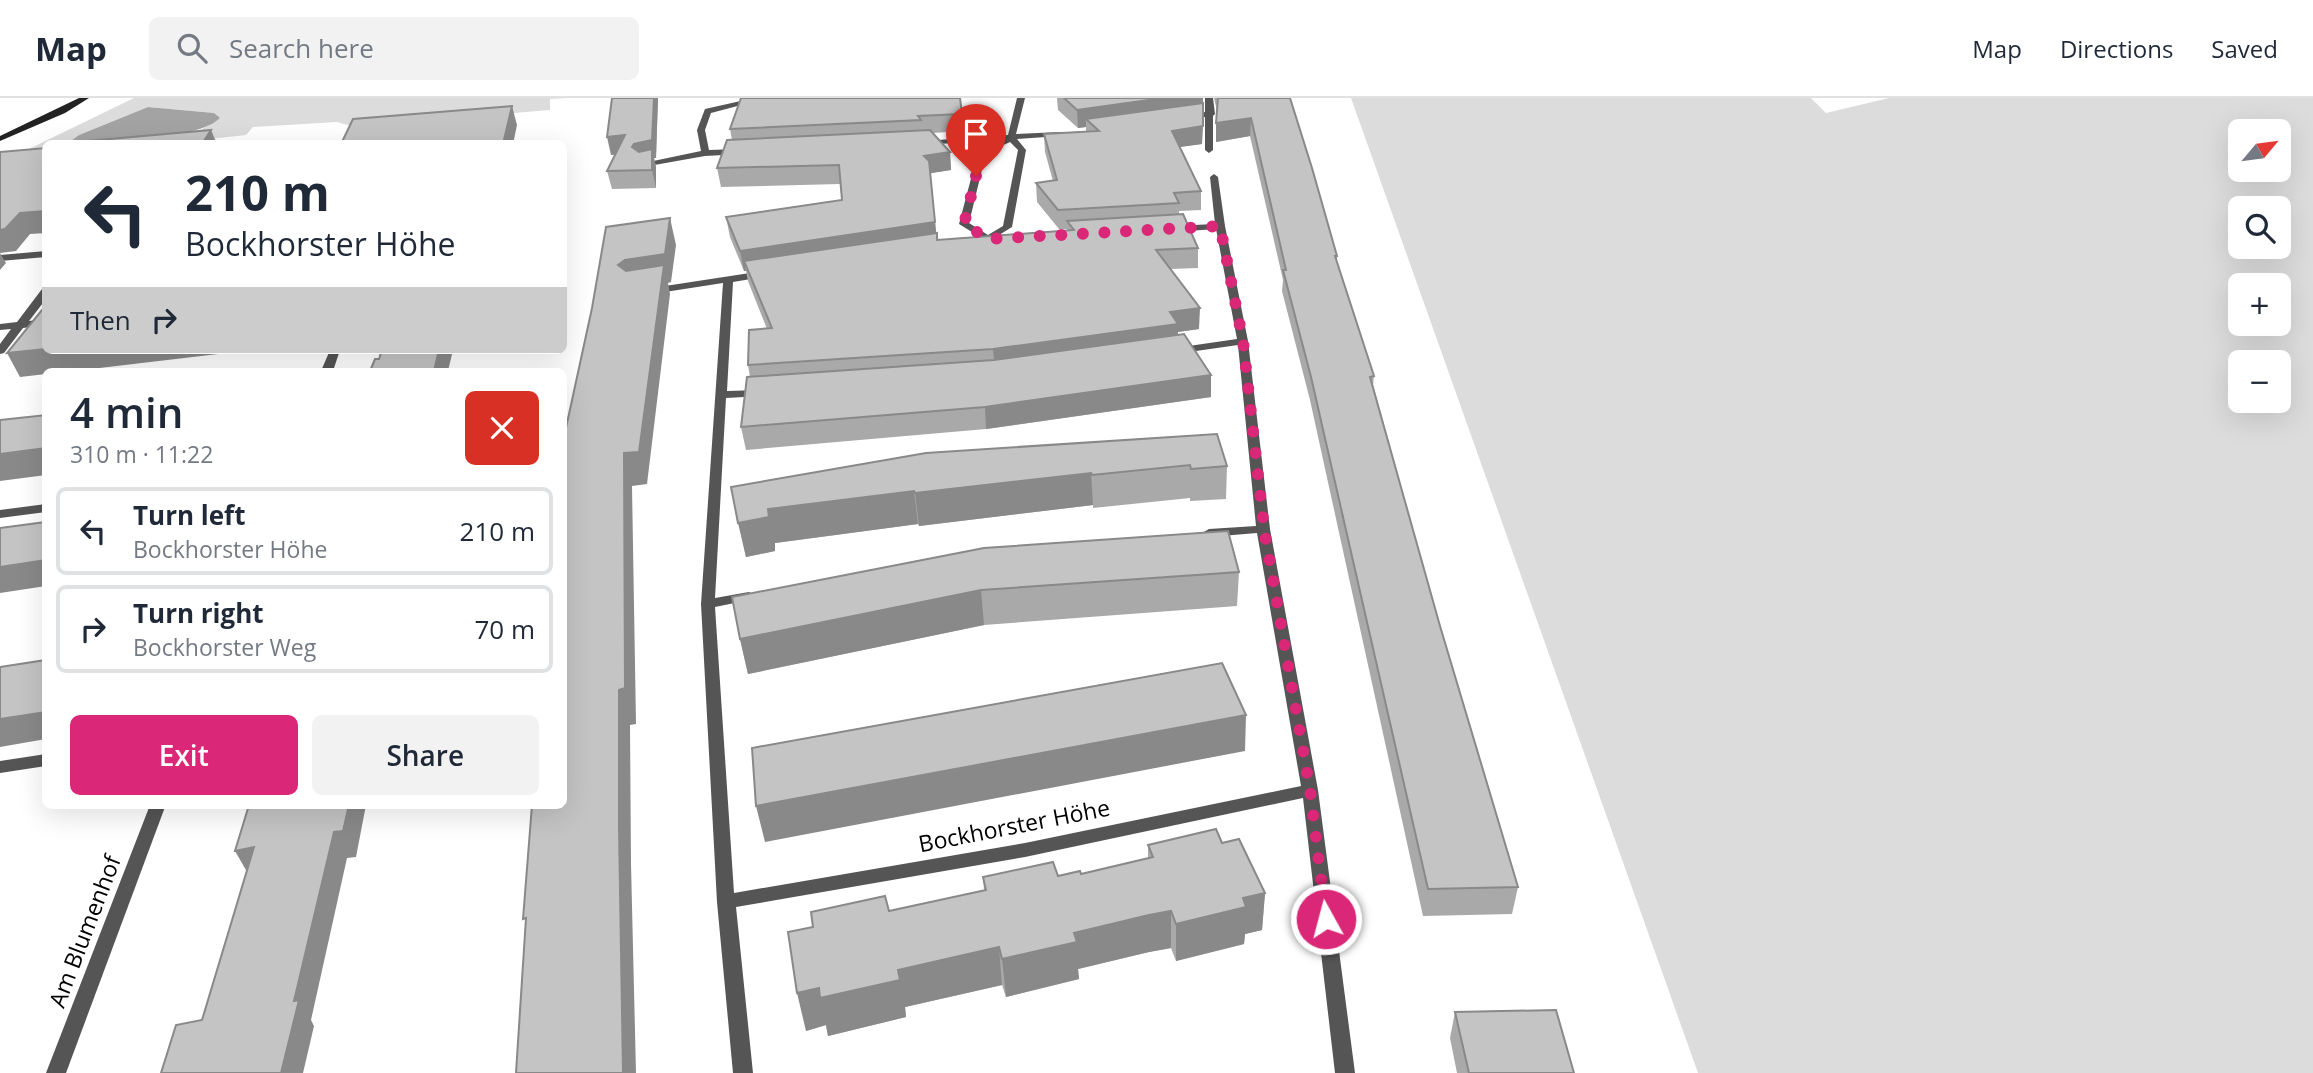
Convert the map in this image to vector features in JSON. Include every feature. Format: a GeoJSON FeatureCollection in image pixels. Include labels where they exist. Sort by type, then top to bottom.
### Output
{"type":"FeatureCollection","features":[{"type":"Feature","properties":{"kind":"main road"},"geometry":{"type":"LineString","coordinates":[[0,139],[85,98]]}},
{"type":"Feature","properties":{"kind":"street"},"geometry":{"type":"LineString","coordinates":[[705,153],[701,130],[708,111],[764,98]]}},
{"type":"Feature","properties":{"kind":"street"},"geometry":{"type":"LineString","coordinates":[[1011,138],[1021,98]]}},
{"type":"Feature","properties":{"kind":"street"},"geometry":{"type":"LineString","coordinates":[[1209,98],[1209,150]]}},
{"type":"Feature","properties":{"kind":"street"},"geometry":{"type":"LineString","coordinates":[[1171,119],[1211,114]]}},
{"type":"Feature","properties":{"kind":"street"},"geometry":{"type":"LineString","coordinates":[[916,143],[1065,134]]}},
{"type":"Feature","properties":{"kind":"street"},"geometry":{"type":"LineString","coordinates":[[988,239],[964,224],[982,152],[1011,138]]}},
{"type":"Feature","properties":{"kind":"street"},"geometry":{"type":"LineString","coordinates":[[988,239],[1007,227],[1022,150],[1011,138]]}},
{"type":"Feature","properties":{"kind":"street"},"geometry":{"type":"LineString","coordinates":[[643,164],[705,153],[744,152]]}},
{"type":"Feature","properties":{"kind":"street"},"geometry":{"type":"LineString","coordinates":[[1214,177],[1220,226],[1243,341],[1264,529],[1310,790],[1345,1073]]}},
{"type":"Feature","properties":{"kind":"street"},"geometry":{"type":"LineString","coordinates":[[1166,229],[1220,226]]}},
{"type":"Feature","properties":{"kind":"street"},"geometry":{"type":"LineString","coordinates":[[974,241],[1015,237]]}},
{"type":"Feature","properties":{"kind":"street"},"geometry":{"type":"LineString","coordinates":[[0,258],[42,254]]}},
{"type":"Feature","properties":{"kind":"street"},"geometry":{"type":"LineString","coordinates":[[646,292],[769,273]]}},
{"type":"Feature","properties":{"kind":"street"},"geometry":{"type":"LineString","coordinates":[[728,279],[708,604],[726,902],[743,1073]]}},
{"type":"Feature","properties":{"kind":"street"},"geometry":{"type":"LineString","coordinates":[[0,351],[42,296]]}},
{"type":"Feature","properties":{"kind":"street"},"geometry":{"type":"LineString","coordinates":[[0,327],[42,322]]}},
{"type":"Feature","properties":{"kind":"street"},"geometry":{"type":"LineString","coordinates":[[1160,353],[1243,341]]}},
{"type":"Feature","properties":{"kind":"street"},"geometry":{"type":"LineString","coordinates":[[722,396],[777,391]]}},
{"type":"Feature","properties":{"kind":"street"},"geometry":{"type":"LineString","coordinates":[[0,514],[42,509]]}},
{"type":"Feature","properties":{"kind":"street"},"geometry":{"type":"LineString","coordinates":[[1195,534],[1264,529]]}},
{"type":"Feature","properties":{"kind":"street"},"geometry":{"type":"LineString","coordinates":[[708,604],[762,594]]}},
{"type":"Feature","properties":{"kind":"street"},"geometry":{"type":"LineString","coordinates":[[0,767],[42,761]]}},
{"type":"Feature","properties":{"kind":"street","name":"Bockhorster Höhe"},"geometry":{"type":"LineString","coordinates":[[726,902],[1025,850],[1310,790]]}},
{"type":"Feature","properties":{"kind":"street","name":"Am Blumenhof"},"geometry":{"type":"LineString","coordinates":[[56,1073],[156,809]]}},
{"type":"Feature","properties":{"kind":"shaded area"},"geometry":{"type":"Polygon","coordinates":[[[134,98],[569,98],[550,99],[550,110],[351,126],[337,122],[253,127],[246,135],[201,140],[176,140],[181,134],[201,130],[219,118],[214,113],[148,107],[72,140],[47,140],[134,98]]]}},
{"type":"Feature","properties":{"kind":"shaded area"},"geometry":{"type":"Polygon","coordinates":[[[1351,98],[1811,98],[1826,113],[1889,98],[2313,98],[2313,1073],[1698,1073],[1351,98]]]}},
{"type":"Feature","properties":{"kind":"shaded area"},"geometry":{"type":"Polygon","coordinates":[[[148,107],[214,113],[220,118],[208,126],[171,135],[125,140],[72,140],[148,107]]]}},
{"type":"Feature","properties":{"kind":"shaded area"},"geometry":{"type":"Polygon","coordinates":[[[42,143],[42,159],[0,163],[42,143]]]}},
{"type":"Feature","properties":{"kind":"building"},"geometry":{"type":"Polygon","coordinates":[[[612,98],[654,98],[652,140],[634,144],[632,147],[639,152],[652,149],[652,170],[607,171],[625,135],[607,137],[612,98]]]}},
{"type":"Feature","properties":{"kind":"building"},"geometry":{"type":"Polygon","coordinates":[[[741,98],[960,98],[962,114],[918,116],[921,120],[730,129],[741,98]]]}},
{"type":"Feature","properties":{"kind":"building"},"geometry":{"type":"Polygon","coordinates":[[[1064,98],[1163,98],[1077,110],[1064,98]]]}},
{"type":"Feature","properties":{"kind":"building"},"geometry":{"type":"Polygon","coordinates":[[[1218,98],[1290,98],[1335,256],[1374,376],[1370,377],[1440,626],[1518,887],[1428,889],[1311,377],[1283,270],[1286,270],[1251,118],[1216,123],[1218,98]]]}},
{"type":"Feature","properties":{"kind":"building"},"geometry":{"type":"Polygon","coordinates":[[[1203,103],[1203,126],[1172,131],[1201,191],[1174,193],[1179,203],[1058,210],[1036,183],[1057,180],[1044,134],[1099,131],[1086,119],[1203,103]]]}},
{"type":"Feature","properties":{"kind":"building"},"geometry":{"type":"Polygon","coordinates":[[[512,106],[504,140],[343,140],[353,119],[512,106]]]}},
{"type":"Feature","properties":{"kind":"building"},"geometry":{"type":"Polygon","coordinates":[[[211,130],[205,140],[99,140],[211,130]]]}},
{"type":"Feature","properties":{"kind":"building"},"geometry":{"type":"Polygon","coordinates":[[[930,130],[950,152],[924,156],[929,161],[935,222],[740,251],[726,217],[842,200],[839,165],[717,168],[727,140],[930,130]]]}},
{"type":"Feature","properties":{"kind":"building"},"geometry":{"type":"Polygon","coordinates":[[[42,148],[42,211],[20,213],[5,229],[0,230],[0,152],[42,148]]]}},
{"type":"Feature","properties":{"kind":"building"},"geometry":{"type":"Polygon","coordinates":[[[1183,214],[1198,248],[1156,250],[1200,308],[1170,312],[1178,324],[993,349],[748,365],[749,330],[772,328],[744,261],[937,233],[937,240],[1074,230],[1067,221],[1183,214]]]}},
{"type":"Feature","properties":{"kind":"building"},"geometry":{"type":"Polygon","coordinates":[[[670,218],[665,254],[625,260],[618,265],[626,271],[664,265],[639,452],[624,453],[625,688],[619,690],[623,1073],[516,1073],[526,918],[523,919],[532,809],[567,809],[567,423],[606,227],[670,218]]]}},
{"type":"Feature","properties":{"kind":"building"},"geometry":{"type":"Polygon","coordinates":[[[42,310],[42,349],[7,353],[42,310]]]}},
{"type":"Feature","properties":{"kind":"building"},"geometry":{"type":"Polygon","coordinates":[[[1184,334],[1211,375],[985,407],[741,427],[747,377],[994,360],[1184,334]]]}},
{"type":"Feature","properties":{"kind":"building"},"geometry":{"type":"Polygon","coordinates":[[[381,354],[438,354],[435,368],[371,368],[375,359],[379,359],[381,354]]]}},
{"type":"Feature","properties":{"kind":"building"},"geometry":{"type":"Polygon","coordinates":[[[42,415],[42,449],[0,454],[0,420],[42,415]]]}},
{"type":"Feature","properties":{"kind":"building"},"geometry":{"type":"Polygon","coordinates":[[[1217,434],[1227,466],[1191,469],[1190,465],[914,491],[768,509],[769,517],[738,523],[731,487],[926,453],[1217,434]]]}},
{"type":"Feature","properties":{"kind":"building"},"geometry":{"type":"Polygon","coordinates":[[[42,523],[42,561],[0,567],[0,528],[42,523]]]}},
{"type":"Feature","properties":{"kind":"building"},"geometry":{"type":"Polygon","coordinates":[[[1228,531],[1239,572],[981,590],[740,639],[732,597],[984,548],[1228,531]]]}},
{"type":"Feature","properties":{"kind":"building"},"geometry":{"type":"Polygon","coordinates":[[[42,661],[42,713],[0,719],[0,667],[42,661]]]}},
{"type":"Feature","properties":{"kind":"building"},"geometry":{"type":"Polygon","coordinates":[[[1222,663],[1246,715],[756,806],[752,748],[1222,663]]]}},
{"type":"Feature","properties":{"kind":"building"},"geometry":{"type":"Polygon","coordinates":[[[248,809],[348,809],[343,831],[334,832],[294,1001],[299,1000],[281,1073],[161,1073],[176,1025],[202,1020],[254,847],[235,851],[248,809]]]}},
{"type":"Feature","properties":{"kind":"building"},"geometry":{"type":"Polygon","coordinates":[[[1216,829],[1222,843],[1239,839],[1265,893],[1243,898],[1246,907],[1176,924],[1171,911],[1149,915],[1074,933],[1077,942],[1002,959],[999,947],[898,970],[900,980],[820,998],[819,988],[797,993],[788,932],[813,927],[811,912],[885,896],[889,911],[986,890],[983,877],[1053,862],[1058,876],[1080,871],[1081,874],[1153,857],[1148,845],[1216,829]]]}},
{"type":"Feature","properties":{"kind":"building"},"geometry":{"type":"Polygon","coordinates":[[[1556,1010],[1574,1073],[1469,1073],[1455,1012],[1556,1010]]]}},
{"type":"Feature","properties":{"kind":"route"},"geometry":{"type":"LineString","coordinates":[[976,176],[964,224],[988,239],[1220,226],[1243,341],[1264,529],[1310,790],[1326,919]]}}]}
